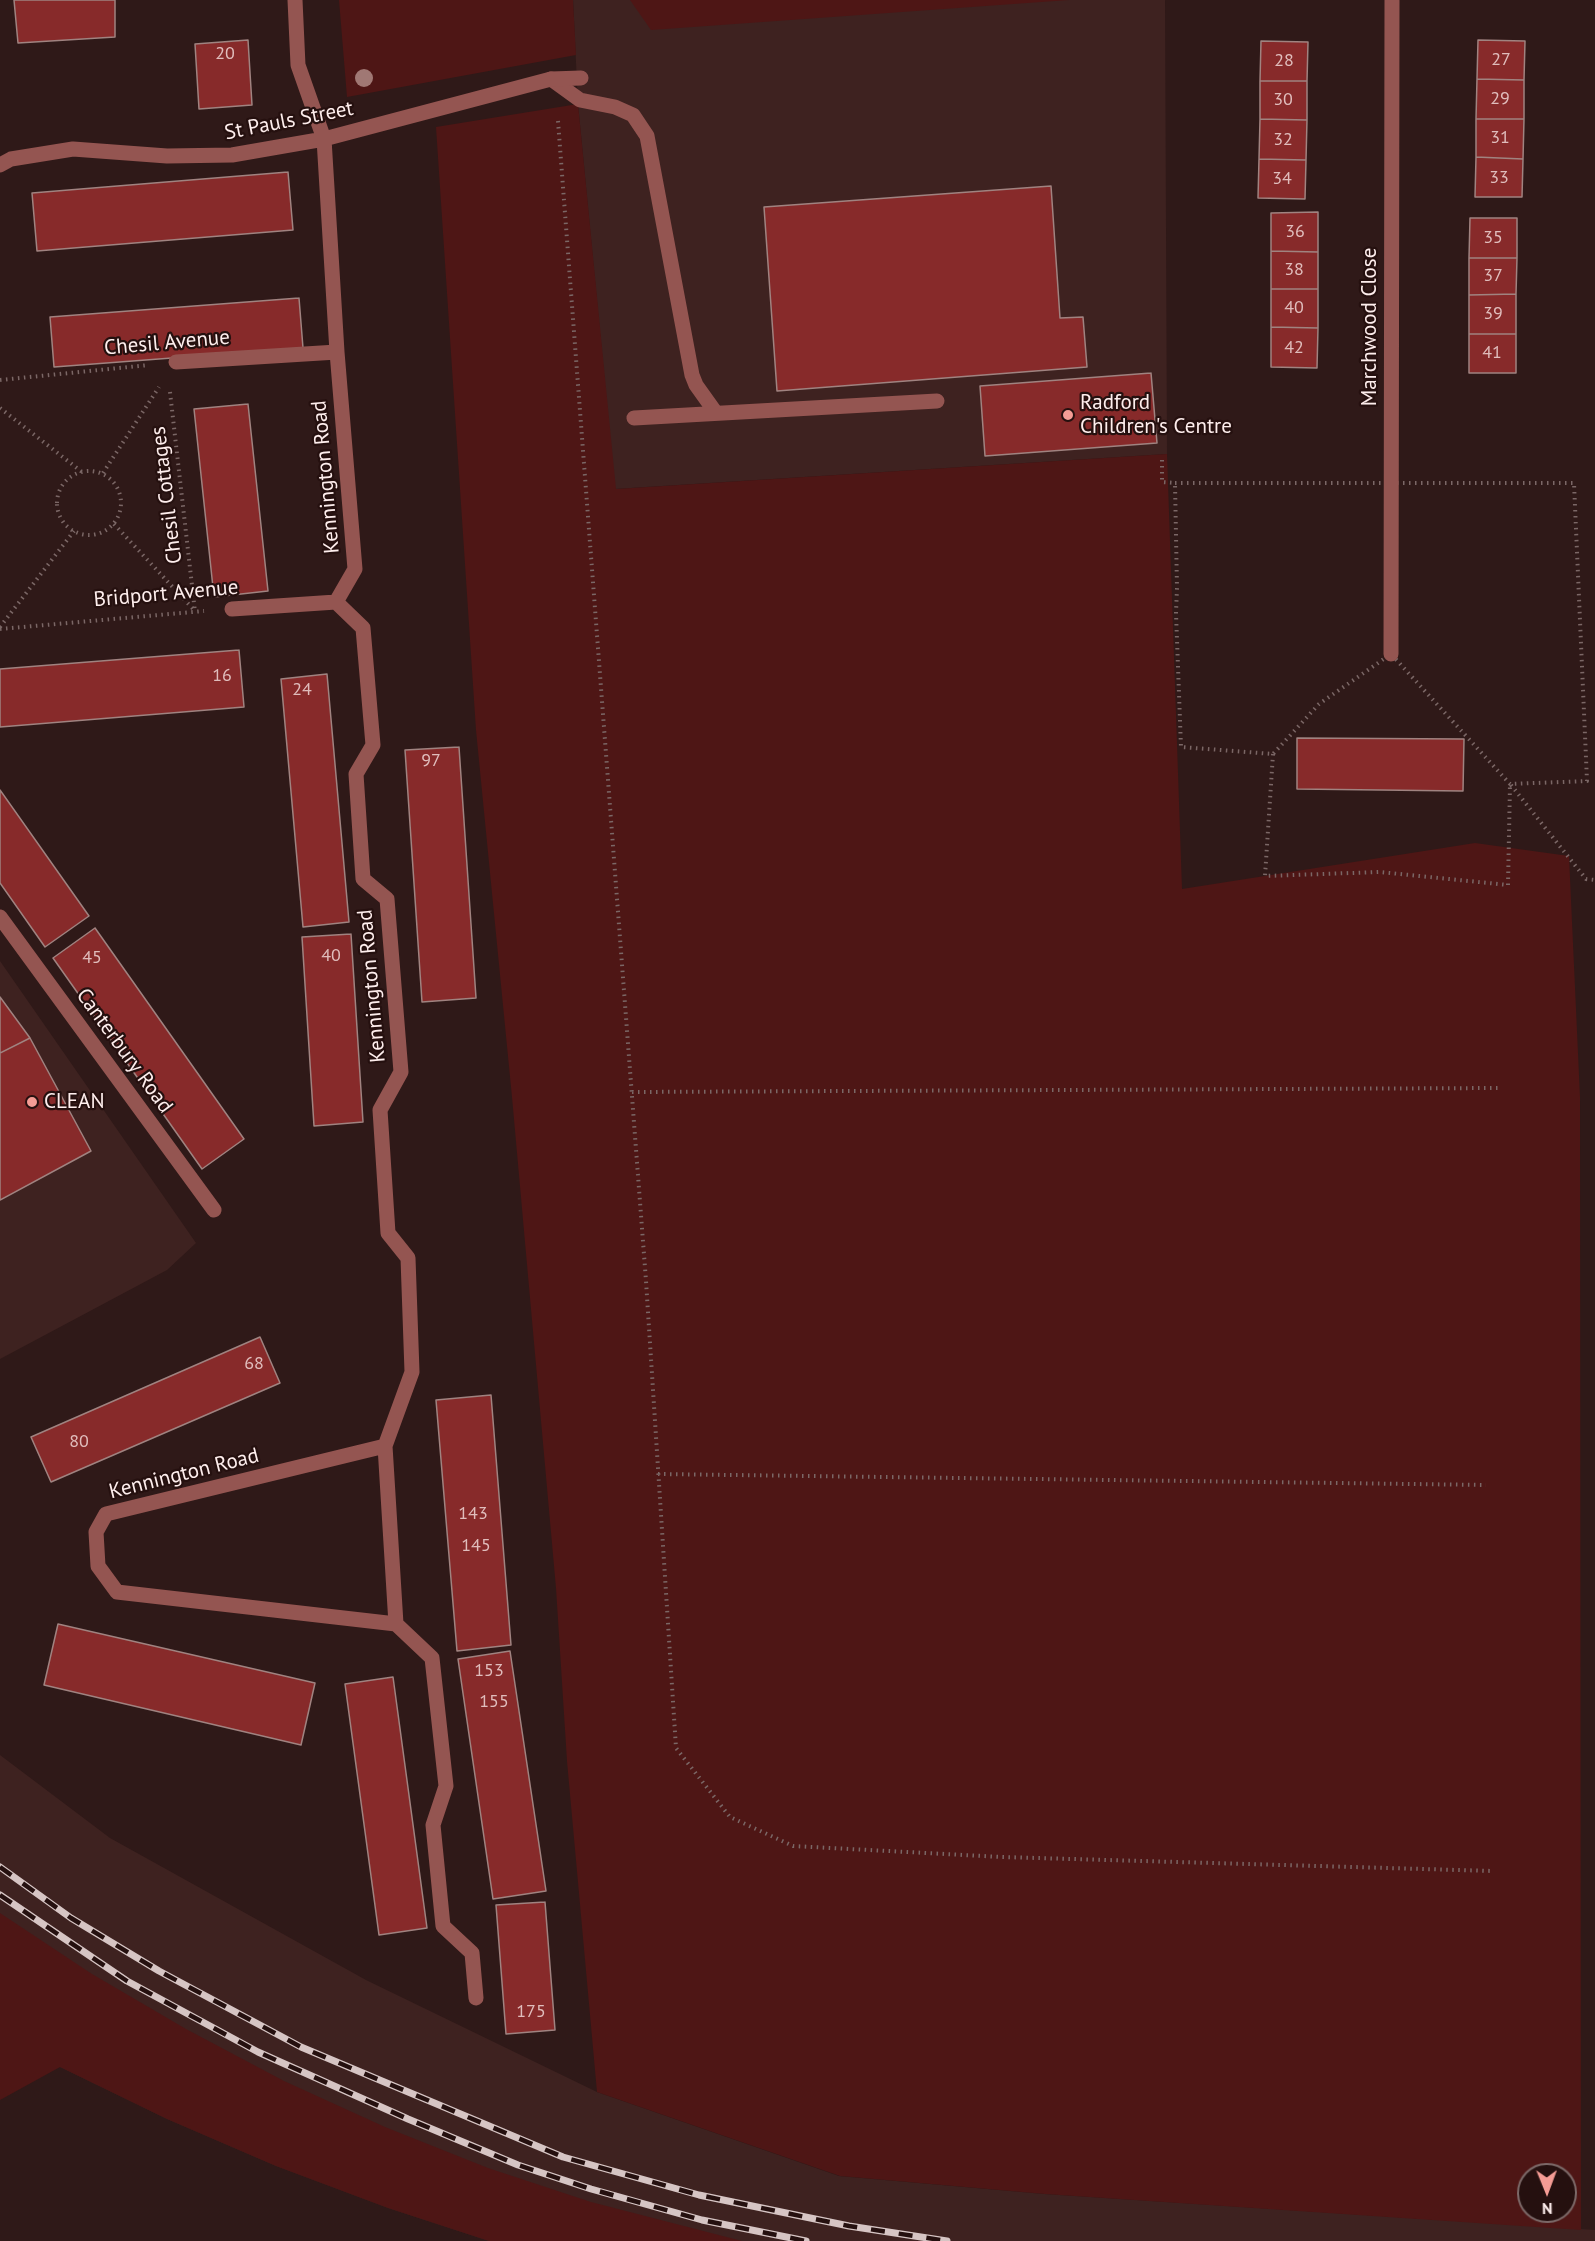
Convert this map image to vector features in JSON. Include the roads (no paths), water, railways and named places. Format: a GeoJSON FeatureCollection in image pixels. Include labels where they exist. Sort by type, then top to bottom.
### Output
{"type":"FeatureCollection","features":[{"type":"Feature","properties":{"kind":"street","name":"Kennington Road"},"geometry":{"type":"LineString","coordinates":[[295,0],[298,65],[324,139],[337,352],[355,569],[336,602],[363,628],[373,745],[356,774],[363,879],[387,899],[401,1072],[380,1110],[388,1233],[408,1258],[412,1372],[385,1446],[396,1623],[117,1592],[98,1566],[96,1532],[106,1514],[385,1446]]}},
{"type":"Feature","properties":{"kind":"street","name":"Marchwood Close"},"geometry":{"type":"LineString","coordinates":[[1391,654],[1392,0]]}},
{"type":"Feature","properties":{"kind":"street","name":"St Pauls Street"},"geometry":{"type":"LineString","coordinates":[[0,165],[11,159],[73,149],[167,156],[232,155],[324,139],[551,79],[581,78]]}},
{"type":"Feature","properties":{"kind":"street"},"geometry":{"type":"LineString","coordinates":[[551,79],[580,100],[625,110],[640,123],[647,136],[692,375],[696,385],[716,413]]}},
{"type":"Feature","properties":{"kind":"street","name":"Chesil Avenue"},"geometry":{"type":"LineString","coordinates":[[172,368],[337,352]]}},
{"type":"Feature","properties":{"kind":"street"},"geometry":{"type":"LineString","coordinates":[[634,418],[937,401]]}},
{"type":"Feature","properties":{"kind":"street","name":"Bridport Avenue"},"geometry":{"type":"LineString","coordinates":[[232,609],[336,602]]}},
{"type":"Feature","properties":{"kind":"street","name":"Canterbury Road"},"geometry":{"type":"LineString","coordinates":[[0,916],[213,1210]]}},
{"type":"Feature","properties":{"kind":"street"},"geometry":{"type":"LineString","coordinates":[[396,1623],[432,1658],[446,1786],[433,1825],[443,1926],[472,1953],[476,1998]]}},
{"type":"Feature","properties":{"kind":"railway"},"geometry":{"type":"LineString","coordinates":[[0,1867],[71,1918],[159,1971],[301,2047],[563,2157],[699,2195],[849,2226],[947,2241]]}},
{"type":"Feature","properties":{"kind":"railway"},"geometry":{"type":"LineString","coordinates":[[0,1895],[127,1981],[258,2052],[408,2119],[518,2165],[591,2189],[702,2220],[806,2241]]}},
{"type":"Feature","properties":{"kind":"place","name":"Radford Children's Centre"},"geometry":{"type":"Point","coordinates":[1068,415]}},
{"type":"Feature","properties":{"kind":"place","name":"CLEAN"},"geometry":{"type":"Point","coordinates":[32,1102]}}]}
